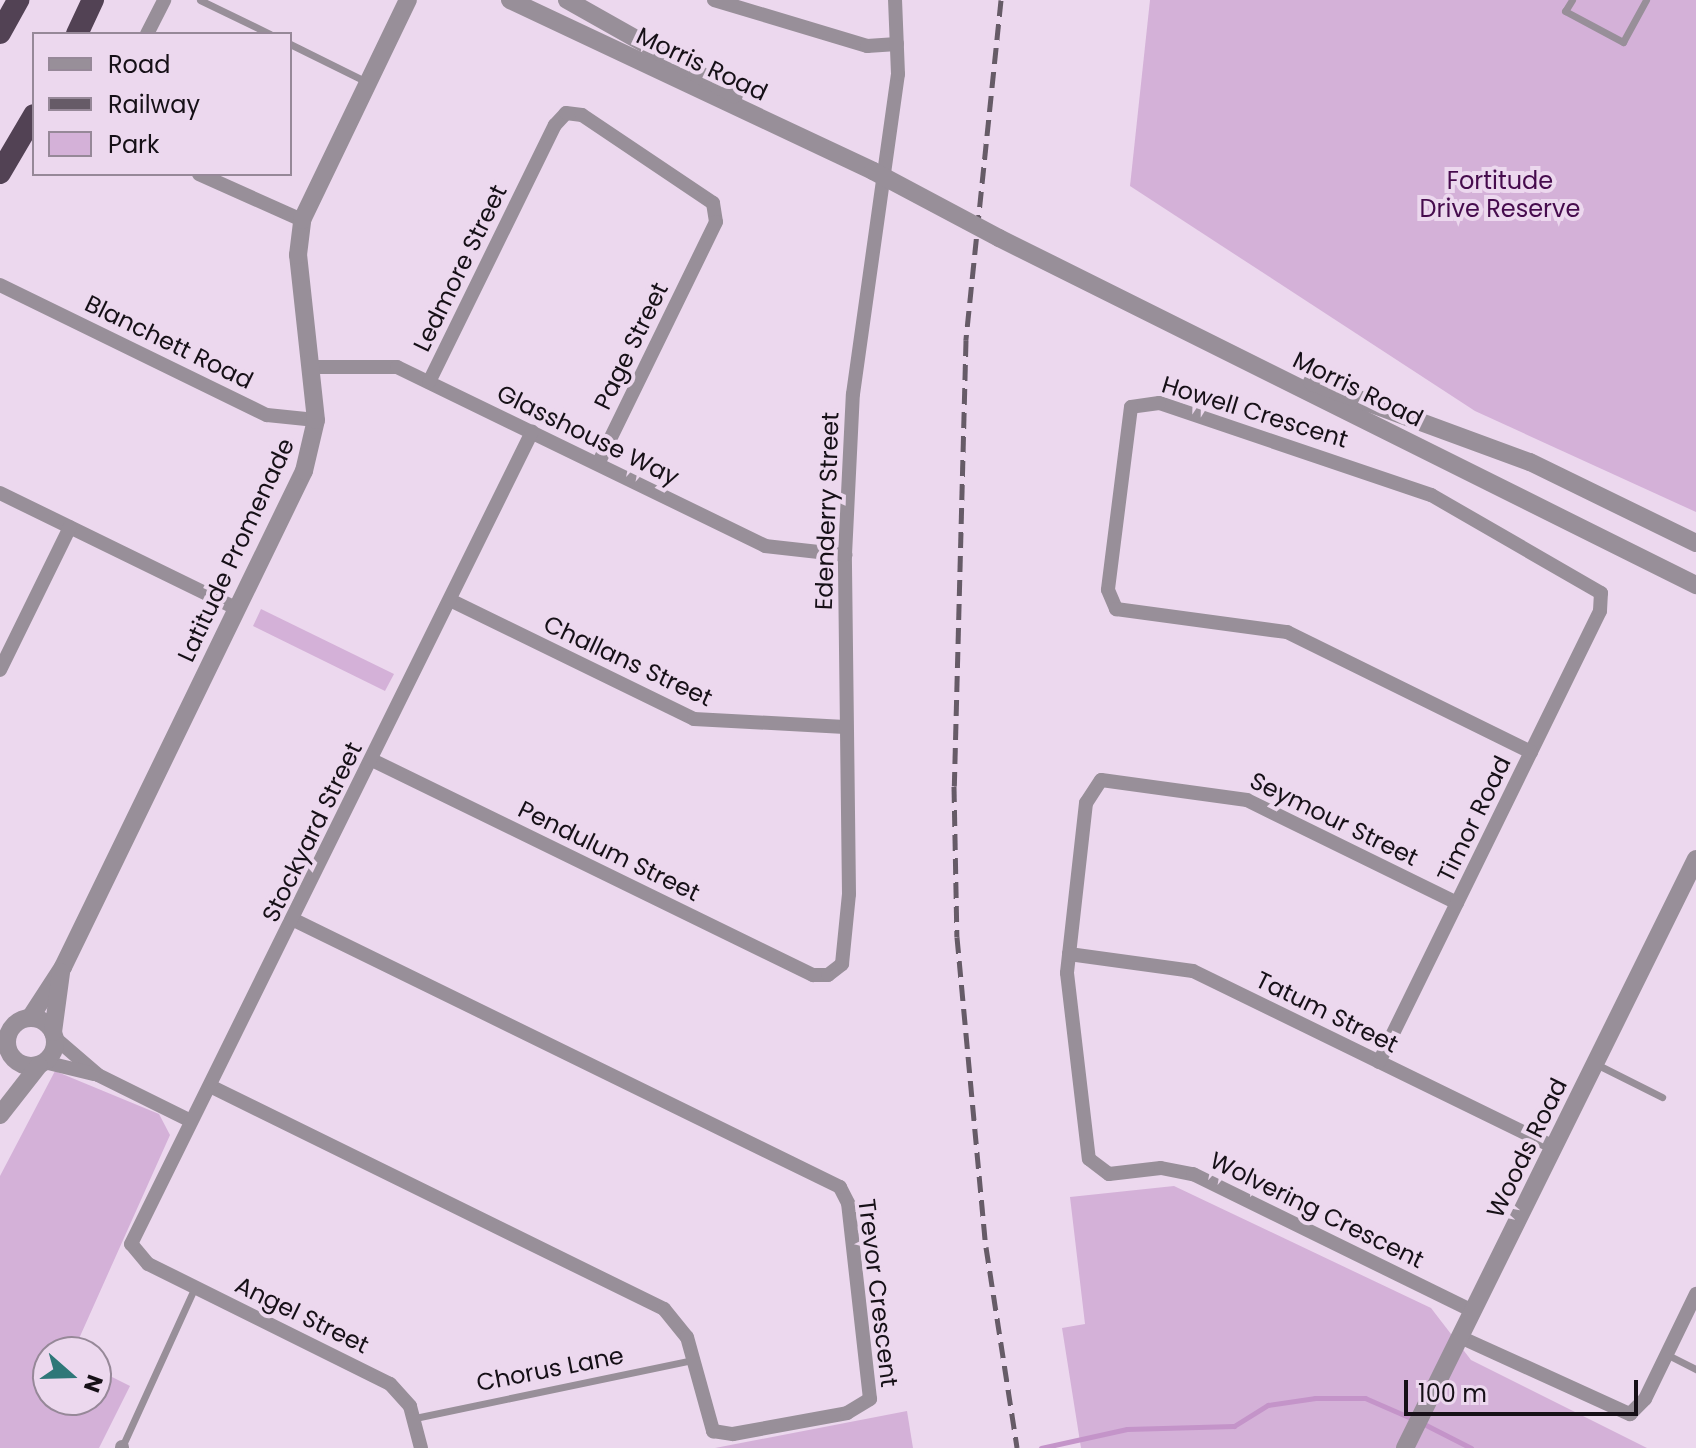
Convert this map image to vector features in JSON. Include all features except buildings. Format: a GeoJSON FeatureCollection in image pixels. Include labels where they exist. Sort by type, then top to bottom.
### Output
{"type":"FeatureCollection","features":[{"type":"Feature","properties":{"kind":"highway"},"geometry":{"type":"LineString","coordinates":[[0,33],[18,0]]}},
{"type":"Feature","properties":{"kind":"highway"},"geometry":{"type":"LineString","coordinates":[[78,32],[93,0]]}},
{"type":"Feature","properties":{"kind":"highway"},"geometry":{"type":"LineString","coordinates":[[0,173],[32,118]]}},
{"type":"Feature","properties":{"kind":"street"},"geometry":{"type":"LineString","coordinates":[[148,32],[164,0]]}},
{"type":"Feature","properties":{"kind":"street","name":"Morris Road"},"geometry":{"type":"LineString","coordinates":[[510,0],[873,171]]}},
{"type":"Feature","properties":{"kind":"street","name":"Morris Road"},"geometry":{"type":"LineString","coordinates":[[567,0],[999,238],[1696,585]]}},
{"type":"Feature","properties":{"kind":"street"},"geometry":{"type":"LineString","coordinates":[[714,0],[867,46],[897,44]]}},
{"type":"Feature","properties":{"kind":"street","name":"Edenderry Street"},"geometry":{"type":"LineString","coordinates":[[828,975],[844,960],[849,912],[845,555],[853,394],[876,262],[897,44],[895,0]]}},
{"type":"Feature","properties":{"kind":"street","name":"Latitude Promenade"},"geometry":{"type":"LineString","coordinates":[[7,1050],[25,1019],[63,967],[304,471],[316,420],[298,255],[302,220],[407,1]]}},
{"type":"Feature","properties":{"kind":"street","name":"Ledmore Street"},"geometry":{"type":"LineString","coordinates":[[429,382],[555,125],[566,113],[582,115],[713,203],[716,222],[703,247]]}},
{"type":"Feature","properties":{"kind":"street"},"geometry":{"type":"LineString","coordinates":[[203,176],[302,220]]}},
{"type":"Feature","properties":{"kind":"street","name":"Morris Road"},"geometry":{"type":"LineString","coordinates":[[999,238],[1308,380],[1492,447],[1696,543]]}},
{"type":"Feature","properties":{"kind":"street","name":"Page Street"},"geometry":{"type":"LineString","coordinates":[[598,464],[703,247]]}},
{"type":"Feature","properties":{"kind":"street","name":"Blanchett Road"},"geometry":{"type":"LineString","coordinates":[[2,285],[267,415],[316,420]]}},
{"type":"Feature","properties":{"kind":"street","name":"Glasshouse Way"},"geometry":{"type":"LineString","coordinates":[[311,367],[380,363],[429,382],[765,546],[845,555]]}},
{"type":"Feature","properties":{"kind":"street","name":"Howell Crescent"},"geometry":{"type":"LineString","coordinates":[[1531,752],[1287,632],[1116,609],[1108,590],[1126,417],[1149,401],[1357,467],[1431,495],[1601,593]]}},
{"type":"Feature","properties":{"kind":"street","name":"Stockyard Street"},"geometry":{"type":"LineString","coordinates":[[132,1250],[189,1120],[210,1086],[294,920],[532,432]]}},
{"type":"Feature","properties":{"kind":"street"},"geometry":{"type":"LineString","coordinates":[[1482,477],[1492,447]]}},
{"type":"Feature","properties":{"kind":"street"},"geometry":{"type":"LineString","coordinates":[[0,493],[238,609]]}},
{"type":"Feature","properties":{"kind":"street"},"geometry":{"type":"LineString","coordinates":[[0,670],[70,527]]}},
{"type":"Feature","properties":{"kind":"street","name":"Timor Road"},"geometry":{"type":"LineString","coordinates":[[1379,1062],[1600,611],[1601,593]]}},
{"type":"Feature","properties":{"kind":"street","name":"Challans Street"},"geometry":{"type":"LineString","coordinates":[[450,600],[694,719],[845,727]]}},
{"type":"Feature","properties":{"kind":"street","name":"Pendulum Street"},"geometry":{"type":"LineString","coordinates":[[372,760],[813,975],[828,975]]}},
{"type":"Feature","properties":{"kind":"street","name":"Seymour Street"},"geometry":{"type":"LineString","coordinates":[[1093,784],[1226,793],[1457,903]]}},
{"type":"Feature","properties":{"kind":"street","name":"Wolvering Crescent"},"geometry":{"type":"LineString","coordinates":[[1093,784],[1069,954],[1089,1159],[1109,1174],[1161,1168],[1193,1174],[1473,1311]]}},
{"type":"Feature","properties":{"kind":"street","name":"Woods Road"},"geometry":{"type":"LineString","coordinates":[[1405,1448],[1694,861]]}},
{"type":"Feature","properties":{"kind":"street","name":"Trevor Crescent"},"geometry":{"type":"LineString","coordinates":[[210,1086],[664,1309],[687,1337],[705,1422],[723,1435],[847,1413],[868,1402],[873,1387],[848,1203],[840,1187],[294,920]]}},
{"type":"Feature","properties":{"kind":"street","name":"Tatum Street"},"geometry":{"type":"LineString","coordinates":[[1069,954],[1193,971],[1554,1147]]}},
{"type":"Feature","properties":{"kind":"street","name":"Latitude Promenade"},"geometry":{"type":"LineString","coordinates":[[42,1064],[54,1035],[63,967]]}},
{"type":"Feature","properties":{"kind":"street"},"geometry":{"type":"LineString","coordinates":[[0,1014],[25,1019],[54,1035],[98,1075]]}},
{"type":"Feature","properties":{"kind":"street"},"geometry":{"type":"LineString","coordinates":[[2,1112],[7,1050],[42,1064],[98,1075],[189,1120]]}},
{"type":"Feature","properties":{"kind":"street"},"geometry":{"type":"LineString","coordinates":[[2,1112],[42,1064]]}},
{"type":"Feature","properties":{"kind":"street","name":"Angel Street"},"geometry":{"type":"LineString","coordinates":[[132,1250],[195,1287],[390,1384],[415,1418],[421,1448]]}},
{"type":"Feature","properties":{"kind":"street"},"geometry":{"type":"LineString","coordinates":[[1460,1337],[1620,1414],[1639,1408],[1696,1294]]}},
{"type":"Feature","properties":{"kind":"lane"},"geometry":{"type":"LineString","coordinates":[[200,0],[266,32]]}},
{"type":"Feature","properties":{"kind":"lane"},"geometry":{"type":"LineString","coordinates":[[1572,0],[1565,11],[1623,42],[1646,0]]}},
{"type":"Feature","properties":{"kind":"lane"},"geometry":{"type":"LineString","coordinates":[[292,45],[367,82]]}},
{"type":"Feature","properties":{"kind":"lane"},"geometry":{"type":"LineString","coordinates":[[1595,1064],[1662,1097]]}},
{"type":"Feature","properties":{"kind":"lane"},"geometry":{"type":"LineString","coordinates":[[122,1448],[195,1287]]}},
{"type":"Feature","properties":{"kind":"lane"},"geometry":{"type":"LineString","coordinates":[[1666,1354],[1696,1369]]}},
{"type":"Feature","properties":{"kind":"lane","name":"Chorus Lane"},"geometry":{"type":"LineString","coordinates":[[415,1418],[692,1360]]}},
{"type":"Feature","properties":{"kind":"green space","name":"Fortitude Drive Reserve"},"geometry":{"type":"Polygon","coordinates":[[[1150,0],[1696,0],[1696,512],[1475,411],[1130,186],[1150,0]]]}},
{"type":"Feature","properties":{"kind":"green space"},"geometry":{"type":"Polygon","coordinates":[[[261,609],[394,674],[385,691],[253,626],[261,609]]]}},
{"type":"Feature","properties":{"kind":"green space"},"geometry":{"type":"Polygon","coordinates":[[[55,1071],[159,1114],[170,1135],[80,1336],[32,1336],[32,1416],[112,1416],[112,1377],[130,1386],[99,1448],[0,1448],[0,1176],[55,1071]]]}},
{"type":"Feature","properties":{"kind":"green space"},"geometry":{"type":"Polygon","coordinates":[[[1174,1186],[1431,1308],[1471,1360],[1647,1448],[1081,1448],[1062,1328],[1085,1324],[1070,1197],[1174,1186]]]}},
{"type":"Feature","properties":{"kind":"green space"},"geometry":{"type":"Polygon","coordinates":[[[907,1411],[913,1448],[715,1448],[907,1411]]]}},
{"type":"Feature","properties":{"kind":"waterway"},"geometry":{"type":"LineString","coordinates":[[1041,1448],[1127,1429],[1234,1426],[1268,1405],[1315,1398],[1365,1398],[1413,1419]]}},
{"type":"Feature","properties":{"kind":"waterway"},"geometry":{"type":"LineString","coordinates":[[1422,1423],[1471,1448]]}},
{"type":"Feature","properties":{"kind":"railway"},"geometry":{"type":"LineString","coordinates":[[1001,0],[966,340],[954,786],[957,937],[986,1247],[1017,1448]]}}]}
